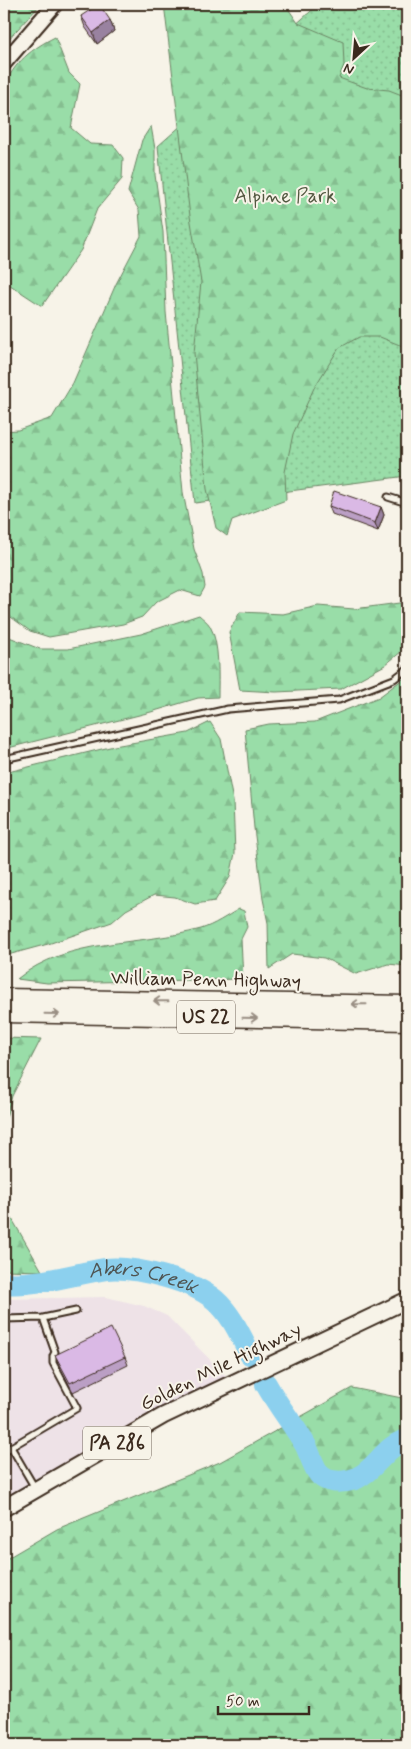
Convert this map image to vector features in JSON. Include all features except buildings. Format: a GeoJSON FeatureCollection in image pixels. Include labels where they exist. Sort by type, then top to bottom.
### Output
{"type":"FeatureCollection","features":[{"type":"Feature","properties":{"kind":"highway","name":"William Penn Highway"},"geometry":{"type":"LineString","coordinates":[[4,998],[407,1005]]}},
{"type":"Feature","properties":{"kind":"highway","name":"William Penn Highway"},"geometry":{"type":"LineString","coordinates":[[4,1013],[407,1021]]}},
{"type":"Feature","properties":{"kind":"main road","name":"Golden Mile Highway"},"geometry":{"type":"LineString","coordinates":[[4,1508],[164,1416],[407,1300]]}},
{"type":"Feature","properties":{"kind":"street"},"geometry":{"type":"LineString","coordinates":[[4,63],[55,4]]}},
{"type":"Feature","properties":{"kind":"lane"},"geometry":{"type":"LineString","coordinates":[[388,497],[407,504]]}},
{"type":"Feature","properties":{"kind":"lane"},"geometry":{"type":"LineString","coordinates":[[4,759],[228,709],[339,700],[394,679],[407,669]]}},
{"type":"Feature","properties":{"kind":"lane"},"geometry":{"type":"LineString","coordinates":[[4,1318],[43,1318],[76,1311]]}},
{"type":"Feature","properties":{"kind":"lane"},"geometry":{"type":"LineString","coordinates":[[36,1488],[6,1449],[77,1408],[53,1363],[52,1356],[55,1352],[43,1318]]}},
{"type":"Feature","properties":{"kind":"shaded area"},"geometry":{"type":"Polygon","coordinates":[[[106,1297],[144,1306],[167,1316],[232,1382],[4,1508],[4,1299],[106,1297]]]}},
{"type":"Feature","properties":{"kind":"green space"},"geometry":{"type":"Polygon","coordinates":[[[4,4],[41,4],[4,44],[4,4]]]}},
{"type":"Feature","properties":{"kind":"green space","name":"Alpine Park"},"geometry":{"type":"Polygon","coordinates":[[[164,4],[285,4],[298,23],[343,42],[344,65],[339,78],[367,88],[389,90],[407,97],[407,348],[380,337],[359,337],[339,348],[314,388],[293,434],[285,472],[286,500],[232,520],[227,536],[216,528],[207,489],[194,353],[201,282],[190,216],[164,4]]]}},
{"type":"Feature","properties":{"kind":"green space","name":"Alpine Park"},"geometry":{"type":"Polygon","coordinates":[[[319,4],[407,4],[407,476],[195,503],[158,146],[319,4]]]}},
{"type":"Feature","properties":{"kind":"green space"},"geometry":{"type":"Polygon","coordinates":[[[55,37],[69,73],[80,84],[71,128],[90,144],[113,145],[123,158],[122,179],[97,209],[81,250],[42,306],[4,281],[4,87],[8,78],[25,57],[55,37]]]}},
{"type":"Feature","properties":{"kind":"green space"},"geometry":{"type":"Polygon","coordinates":[[[151,126],[155,149],[155,175],[163,232],[166,312],[183,492],[194,549],[203,574],[205,587],[200,596],[180,590],[156,602],[142,617],[123,624],[49,637],[30,631],[4,612],[4,431],[18,430],[52,418],[73,383],[116,284],[141,236],[139,210],[128,192],[142,140],[151,126]]]}},
{"type":"Feature","properties":{"kind":"green space"},"geometry":{"type":"Polygon","coordinates":[[[407,602],[407,647],[385,665],[341,689],[276,692],[240,690],[229,632],[240,612],[283,614],[318,606],[354,609],[407,602]]]}},
{"type":"Feature","properties":{"kind":"green space"},"geometry":{"type":"Polygon","coordinates":[[[199,615],[209,625],[213,633],[218,661],[218,697],[198,698],[151,712],[4,749],[4,635],[40,649],[68,649],[141,634],[199,615]]]}},
{"type":"Feature","properties":{"kind":"green space"},"geometry":{"type":"Polygon","coordinates":[[[407,676],[407,966],[388,964],[356,974],[324,958],[292,954],[269,969],[268,923],[254,828],[245,729],[269,724],[315,722],[379,697],[407,676]]]}},
{"type":"Feature","properties":{"kind":"green space"},"geometry":{"type":"Polygon","coordinates":[[[210,722],[221,739],[233,801],[235,853],[230,877],[215,901],[195,904],[175,897],[154,895],[126,910],[112,922],[48,944],[4,956],[4,773],[114,746],[188,733],[210,722]]]}},
{"type":"Feature","properties":{"kind":"green space"},"geometry":{"type":"Polygon","coordinates":[[[239,909],[244,911],[247,927],[241,939],[243,979],[47,983],[17,979],[37,965],[59,956],[82,949],[201,929],[216,923],[239,909]]]}},
{"type":"Feature","properties":{"kind":"green space"},"geometry":{"type":"Polygon","coordinates":[[[4,1038],[41,1039],[12,1096],[4,1124],[4,1038]]]}},
{"type":"Feature","properties":{"kind":"green space"},"geometry":{"type":"Polygon","coordinates":[[[4,1205],[42,1271],[4,1270],[4,1205]]]}},
{"type":"Feature","properties":{"kind":"green space"},"geometry":{"type":"Polygon","coordinates":[[[352,1388],[407,1399],[407,1745],[4,1745],[4,1560],[57,1529],[220,1462],[352,1388]]]}},
{"type":"Feature","properties":{"kind":"waterway","name":"Abers Creek"},"geometry":{"type":"LineString","coordinates":[[4,1283],[29,1283],[106,1269],[132,1270],[163,1276],[193,1287],[215,1300],[230,1318],[250,1354]]}},
{"type":"Feature","properties":{"kind":"waterway","name":"Abers Creek"},"geometry":{"type":"LineString","coordinates":[[266,1384],[306,1446],[317,1471],[323,1478],[328,1480],[340,1482],[357,1478],[368,1471],[394,1446],[407,1440]]}}]}
